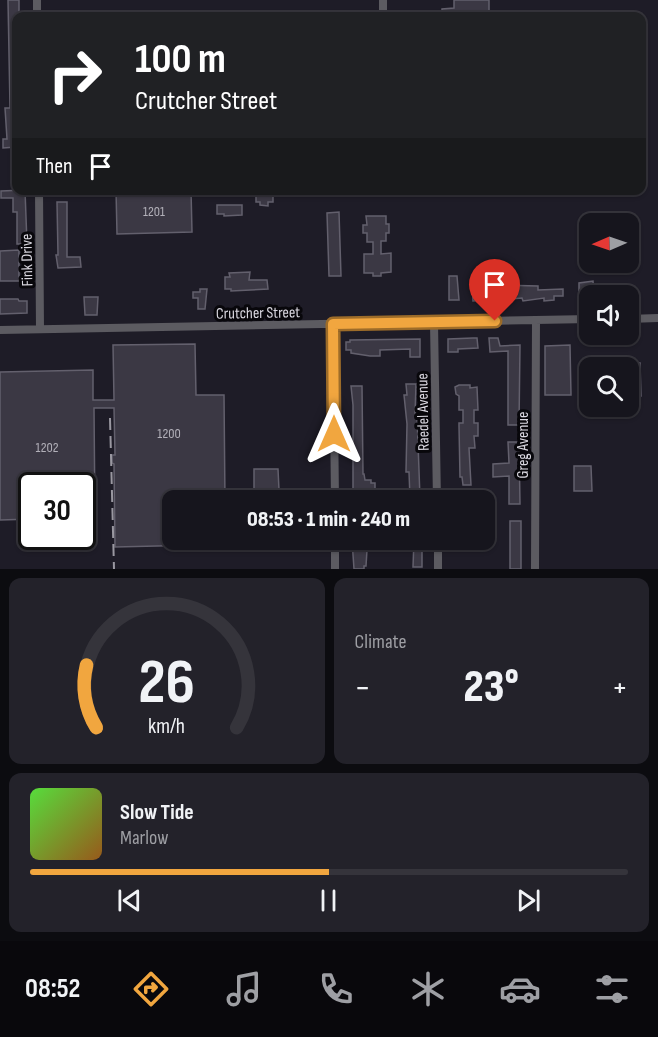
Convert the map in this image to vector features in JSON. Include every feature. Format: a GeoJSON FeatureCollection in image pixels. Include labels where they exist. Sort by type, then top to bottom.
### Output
{"type":"FeatureCollection","features":[{"type":"Feature","properties":{"kind":"street","name":"Fink Drive"},"geometry":{"type":"LineString","coordinates":[[39,195],[40,329]]}},
{"type":"Feature","properties":{"kind":"street"},"geometry":{"type":"LineString","coordinates":[[639,318],[658,318]]}},
{"type":"Feature","properties":{"kind":"street","name":"Crutcher Street"},"geometry":{"type":"LineString","coordinates":[[0,330],[579,319]]}},
{"type":"Feature","properties":{"kind":"street","name":"Greg Avenue"},"geometry":{"type":"LineString","coordinates":[[536,320],[536,569]]}},
{"type":"Feature","properties":{"kind":"street","name":"Raedel Avenue"},"geometry":{"type":"LineString","coordinates":[[434,323],[437,490]]}},
{"type":"Feature","properties":{"kind":"street"},"geometry":{"type":"LineString","coordinates":[[333,324],[335,490]]}},
{"type":"Feature","properties":{"kind":"street"},"geometry":{"type":"LineString","coordinates":[[335,550],[335,569]]}},
{"type":"Feature","properties":{"kind":"street"},"geometry":{"type":"LineString","coordinates":[[438,550],[438,569]]}},
{"type":"Feature","properties":{"kind":"building"},"geometry":{"type":"Polygon","coordinates":[[[8,0],[19,0],[19,12],[12,12],[12,147],[3,148],[3,139],[7,139],[5,108],[10,108],[8,0]]]}},
{"type":"Feature","properties":{"kind":"building"},"geometry":{"type":"Polygon","coordinates":[[[454,0],[489,0],[489,12],[442,12],[442,9],[454,8],[454,0]]]}},
{"type":"Feature","properties":{"kind":"building"},"geometry":{"type":"Polygon","coordinates":[[[1,191],[12,191],[12,195],[25,195],[27,244],[17,244],[17,212],[13,212],[13,198],[1,198],[1,191]]]}},
{"type":"Feature","properties":{"kind":"building"},"geometry":{"type":"Polygon","coordinates":[[[116,195],[191,195],[192,232],[117,234],[116,195]]]}},
{"type":"Feature","properties":{"kind":"building"},"geometry":{"type":"Polygon","coordinates":[[[256,195],[273,195],[273,202],[268,202],[268,206],[256,202],[256,195]]]}},
{"type":"Feature","properties":{"kind":"building"},"geometry":{"type":"Polygon","coordinates":[[[57,202],[67,202],[67,257],[80,257],[81,267],[58,268],[56,255],[58,255],[57,202]]]}},
{"type":"Feature","properties":{"kind":"building"},"geometry":{"type":"Polygon","coordinates":[[[217,205],[242,205],[242,215],[217,214],[217,205]]]}},
{"type":"Feature","properties":{"kind":"building"},"geometry":{"type":"Polygon","coordinates":[[[339,212],[341,276],[329,276],[327,213],[339,212]]]}},
{"type":"Feature","properties":{"kind":"building"},"geometry":{"type":"Polygon","coordinates":[[[366,216],[386,216],[386,224],[389,224],[386,241],[381,241],[381,254],[391,253],[391,272],[381,273],[381,276],[364,273],[364,254],[373,254],[373,242],[367,242],[367,233],[363,233],[363,225],[367,225],[366,216]]]}},
{"type":"Feature","properties":{"kind":"building"},"geometry":{"type":"Polygon","coordinates":[[[19,250],[19,281],[0,281],[0,251],[19,250]]]}},
{"type":"Feature","properties":{"kind":"building"},"geometry":{"type":"Polygon","coordinates":[[[250,272],[249,280],[267,280],[268,289],[231,291],[231,289],[225,289],[225,277],[230,277],[229,273],[250,272]]]}},
{"type":"Feature","properties":{"kind":"building"},"geometry":{"type":"Polygon","coordinates":[[[449,276],[457,276],[459,300],[449,300],[449,276]]]}},
{"type":"Feature","properties":{"kind":"building"},"geometry":{"type":"Polygon","coordinates":[[[593,281],[593,285],[579,285],[579,283],[593,281]]]}},
{"type":"Feature","properties":{"kind":"building"},"geometry":{"type":"Polygon","coordinates":[[[501,285],[538,286],[538,290],[563,289],[563,296],[554,296],[554,300],[544,301],[544,298],[523,301],[522,298],[500,303],[500,299],[473,301],[472,286],[483,286],[484,290],[501,290],[501,285]]]}},
{"type":"Feature","properties":{"kind":"building"},"geometry":{"type":"Polygon","coordinates":[[[200,289],[207,289],[205,309],[198,309],[198,298],[193,298],[193,292],[200,292],[200,289]]]}},
{"type":"Feature","properties":{"kind":"building"},"geometry":{"type":"Polygon","coordinates":[[[84,297],[98,297],[97,315],[85,315],[84,297]]]}},
{"type":"Feature","properties":{"kind":"building"},"geometry":{"type":"Polygon","coordinates":[[[0,299],[27,301],[27,313],[0,314],[0,299]]]}},
{"type":"Feature","properties":{"kind":"building"},"geometry":{"type":"Polygon","coordinates":[[[477,338],[478,348],[448,352],[448,339],[477,338]]]}},
{"type":"Feature","properties":{"kind":"building"},"geometry":{"type":"Polygon","coordinates":[[[489,338],[498,338],[500,346],[520,345],[519,425],[508,425],[508,351],[490,352],[489,338]]]}},
{"type":"Feature","properties":{"kind":"building"},"geometry":{"type":"Polygon","coordinates":[[[420,339],[420,357],[410,357],[410,349],[380,350],[380,356],[351,353],[351,350],[346,350],[346,342],[350,340],[420,339]]]}},
{"type":"Feature","properties":{"kind":"building"},"geometry":{"type":"Polygon","coordinates":[[[195,344],[196,395],[224,395],[225,490],[162,490],[162,546],[115,547],[114,464],[112,463],[112,455],[115,455],[114,408],[94,408],[95,472],[18,472],[18,519],[0,520],[0,372],[93,370],[93,400],[114,400],[113,345],[195,344]]]}},
{"type":"Feature","properties":{"kind":"building"},"geometry":{"type":"Polygon","coordinates":[[[570,345],[571,395],[545,395],[545,346],[570,345]]]}},
{"type":"Feature","properties":{"kind":"building"},"geometry":{"type":"Polygon","coordinates":[[[639,363],[640,363],[641,396],[639,396],[639,363]]]}},
{"type":"Feature","properties":{"kind":"building"},"geometry":{"type":"Polygon","coordinates":[[[406,384],[416,384],[415,415],[417,415],[420,490],[410,490],[409,472],[406,472],[407,424],[404,395],[407,395],[406,384]]]}},
{"type":"Feature","properties":{"kind":"building"},"geometry":{"type":"Polygon","coordinates":[[[459,385],[477,387],[478,410],[474,410],[474,423],[478,423],[478,436],[474,436],[475,448],[469,448],[471,485],[463,485],[462,477],[460,477],[459,423],[463,423],[463,410],[459,410],[459,396],[456,394],[455,387],[459,385]]]}},
{"type":"Feature","properties":{"kind":"building"},"geometry":{"type":"Polygon","coordinates":[[[351,386],[362,386],[363,474],[365,480],[375,483],[375,489],[353,490],[351,386]]]}},
{"type":"Feature","properties":{"kind":"building"},"geometry":{"type":"Polygon","coordinates":[[[508,442],[519,442],[520,504],[509,504],[509,476],[493,477],[493,464],[509,463],[508,442]]]}},
{"type":"Feature","properties":{"kind":"building"},"geometry":{"type":"Polygon","coordinates":[[[574,466],[591,466],[592,491],[574,491],[574,466]]]}},
{"type":"Feature","properties":{"kind":"building"},"geometry":{"type":"Polygon","coordinates":[[[254,469],[278,469],[279,490],[254,490],[254,469]]]}},
{"type":"Feature","properties":{"kind":"building"},"geometry":{"type":"Polygon","coordinates":[[[510,521],[521,521],[521,569],[510,569],[510,521]]]}},
{"type":"Feature","properties":{"kind":"building"},"geometry":{"type":"Polygon","coordinates":[[[353,550],[367,550],[364,569],[354,569],[353,550]]]}},
{"type":"Feature","properties":{"kind":"building"},"geometry":{"type":"Polygon","coordinates":[[[414,550],[422,550],[422,567],[413,567],[414,550]]]}},
{"type":"Feature","properties":{"kind":"railway"},"geometry":{"type":"LineString","coordinates":[[110,418],[114,569]]}},
{"type":"Feature","properties":{"kind":"route"},"geometry":{"type":"LineString","coordinates":[[334,434],[333,324],[495,321]]}}]}
